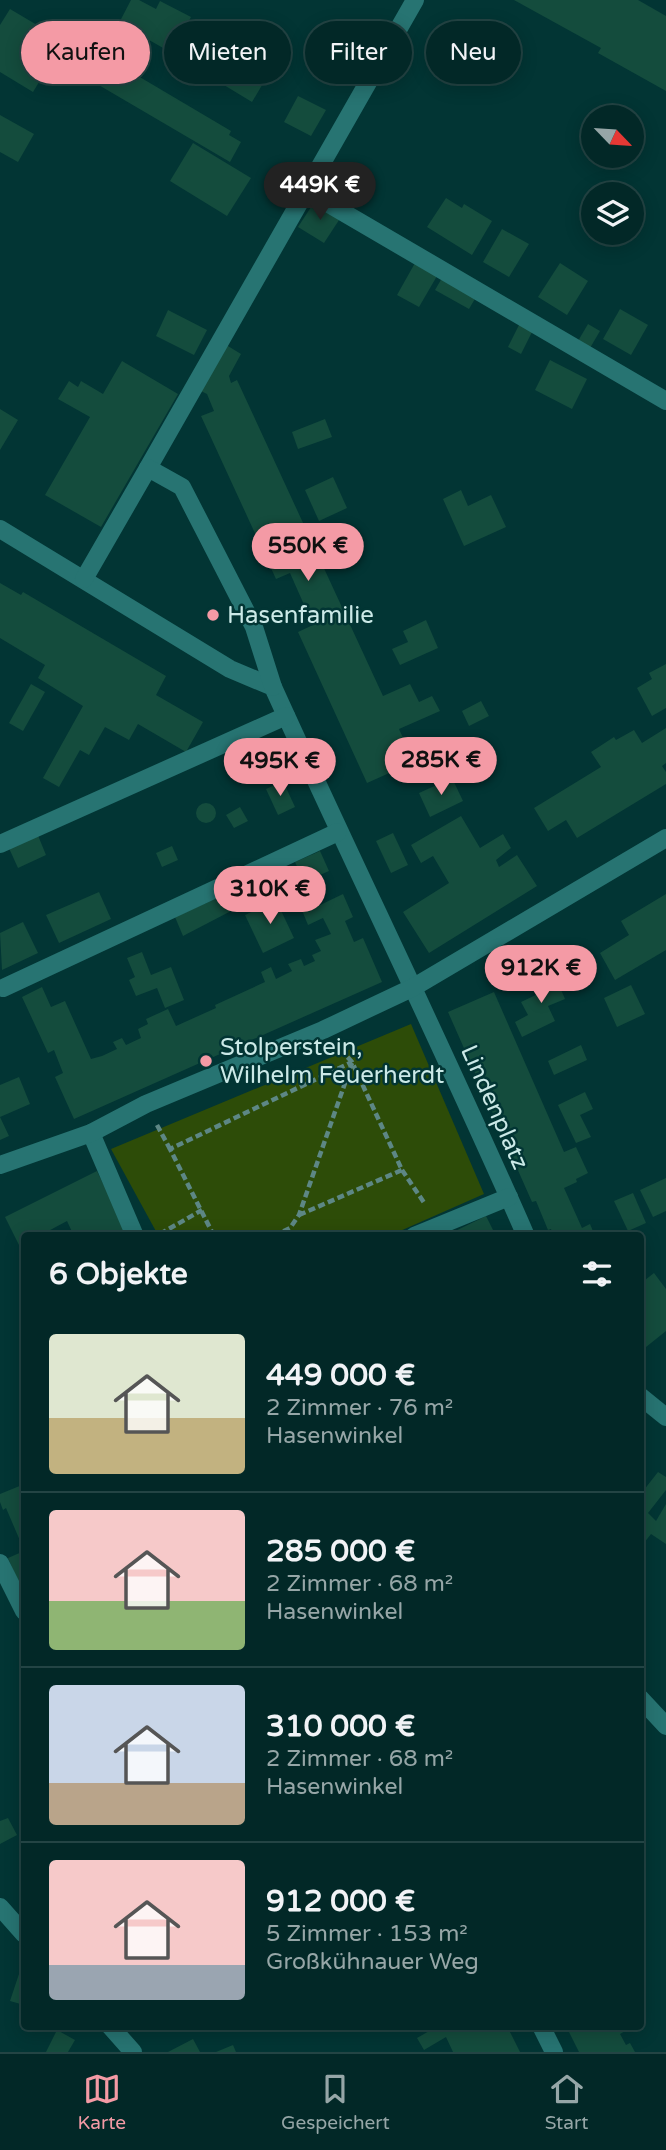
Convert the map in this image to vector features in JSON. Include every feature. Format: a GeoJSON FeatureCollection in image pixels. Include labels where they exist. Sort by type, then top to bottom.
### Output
{"type":"FeatureCollection","features":[{"type":"Feature","properties":{"kind":"street"},"geometry":{"type":"LineString","coordinates":[[84,579],[415,0]]}},
{"type":"Feature","properties":{"kind":"street"},"geometry":{"type":"LineString","coordinates":[[305,190],[666,401]]}},
{"type":"Feature","properties":{"kind":"street","name":"Lindenplatz"},"geometry":{"type":"LineString","coordinates":[[148,468],[182,487],[254,627],[273,687],[509,1197],[423,1232]]}},
{"type":"Feature","properties":{"kind":"street"},"geometry":{"type":"LineString","coordinates":[[0,529],[230,669],[273,687]]}},
{"type":"Feature","properties":{"kind":"street"},"geometry":{"type":"LineString","coordinates":[[0,844],[286,716]]}},
{"type":"Feature","properties":{"kind":"street"},"geometry":{"type":"LineString","coordinates":[[3,988],[338,832]]}},
{"type":"Feature","properties":{"kind":"street"},"geometry":{"type":"LineString","coordinates":[[0,1165],[90,1133],[146,1104],[323,1030],[414,987],[666,838]]}},
{"type":"Feature","properties":{"kind":"street"},"geometry":{"type":"LineString","coordinates":[[90,1133],[133,1232]]}},
{"type":"Feature","properties":{"kind":"street"},"geometry":{"type":"LineString","coordinates":[[509,1197],[524,1232]]}},
{"type":"Feature","properties":{"kind":"street"},"geometry":{"type":"LineString","coordinates":[[644,1399],[666,1418]]}},
{"type":"Feature","properties":{"kind":"street"},"geometry":{"type":"LineString","coordinates":[[0,1563],[21,1605]]}},
{"type":"Feature","properties":{"kind":"street"},"geometry":{"type":"LineString","coordinates":[[644,1702],[666,1726]]}},
{"type":"Feature","properties":{"kind":"street"},"geometry":{"type":"LineString","coordinates":[[0,1907],[21,1931]]}},
{"type":"Feature","properties":{"kind":"street"},"geometry":{"type":"LineString","coordinates":[[114,2030],[134,2052]]}},
{"type":"Feature","properties":{"kind":"street"},"geometry":{"type":"LineString","coordinates":[[543,2030],[554,2052]]}},
{"type":"Feature","properties":{"kind":"path"},"geometry":{"type":"LineString","coordinates":[[352,1062],[402,1170],[439,1225]]}},
{"type":"Feature","properties":{"kind":"path"},"geometry":{"type":"LineString","coordinates":[[212,1232],[170,1149],[352,1062]]}},
{"type":"Feature","properties":{"kind":"path"},"geometry":{"type":"LineString","coordinates":[[282,1232],[290,1228],[299,1214],[352,1062]]}},
{"type":"Feature","properties":{"kind":"path"},"geometry":{"type":"LineString","coordinates":[[299,1214],[402,1170]]}},
{"type":"Feature","properties":{"kind":"path"},"geometry":{"type":"LineString","coordinates":[[163,1232],[202,1210]]}},
{"type":"Feature","properties":{"kind":"green space"},"geometry":{"type":"Polygon","coordinates":[[[411,1024],[484,1194],[398,1232],[156,1232],[111,1149],[411,1024]]]}},
{"type":"Feature","properties":{"kind":"building"},"geometry":{"type":"Polygon","coordinates":[[[131,0],[139,0],[156,9],[160,1],[191,17],[189,21],[164,21],[164,48],[150,41],[150,21],[120,21],[131,0]]]}},
{"type":"Feature","properties":{"kind":"building"},"geometry":{"type":"Polygon","coordinates":[[[514,0],[638,0],[666,16],[666,91],[598,53],[601,48],[514,0]]]}},
{"type":"Feature","properties":{"kind":"building"},"geometry":{"type":"Polygon","coordinates":[[[10,9],[30,21],[21,21],[21,84],[38,84],[33,92],[0,72],[0,25],[10,9]]]}},
{"type":"Feature","properties":{"kind":"building"},"geometry":{"type":"Polygon","coordinates":[[[150,83],[231,131],[229,135],[241,142],[230,162],[97,84],[150,83]]]}},
{"type":"Feature","properties":{"kind":"building"},"geometry":{"type":"Polygon","coordinates":[[[222,84],[263,84],[252,102],[222,84]]]}},
{"type":"Feature","properties":{"kind":"building"},"geometry":{"type":"Polygon","coordinates":[[[298,96],[326,110],[311,136],[284,122],[298,96]]]}},
{"type":"Feature","properties":{"kind":"building"},"geometry":{"type":"Polygon","coordinates":[[[0,115],[34,134],[18,162],[0,152],[0,115]]]}},
{"type":"Feature","properties":{"kind":"building"},"geometry":{"type":"Polygon","coordinates":[[[193,143],[251,178],[227,216],[170,181],[193,143]]]}},
{"type":"Feature","properties":{"kind":"building"},"geometry":{"type":"Polygon","coordinates":[[[446,198],[462,208],[464,204],[492,221],[472,255],[427,227],[446,198]]]}},
{"type":"Feature","properties":{"kind":"building"},"geometry":{"type":"Polygon","coordinates":[[[315,201],[341,217],[324,243],[298,227],[315,201]]]}},
{"type":"Feature","properties":{"kind":"building"},"geometry":{"type":"Polygon","coordinates":[[[502,229],[529,244],[509,277],[483,262],[502,229]]]}},
{"type":"Feature","properties":{"kind":"building"},"geometry":{"type":"Polygon","coordinates":[[[415,263],[437,276],[419,307],[397,295],[415,263]]]}},
{"type":"Feature","properties":{"kind":"building"},"geometry":{"type":"Polygon","coordinates":[[[560,263],[588,281],[567,315],[538,297],[560,263]]]}},
{"type":"Feature","properties":{"kind":"building"},"geometry":{"type":"Polygon","coordinates":[[[442,278],[476,297],[469,309],[435,290],[442,278]]]}},
{"type":"Feature","properties":{"kind":"building"},"geometry":{"type":"Polygon","coordinates":[[[620,309],[648,325],[631,355],[603,339],[620,309]]]}},
{"type":"Feature","properties":{"kind":"building"},"geometry":{"type":"Polygon","coordinates":[[[168,310],[207,330],[194,355],[156,336],[168,310]]]}},
{"type":"Feature","properties":{"kind":"building"},"geometry":{"type":"Polygon","coordinates":[[[520,323],[533,330],[521,354],[508,347],[520,323]]]}},
{"type":"Feature","properties":{"kind":"building"},"geometry":{"type":"Polygon","coordinates":[[[588,324],[600,331],[590,348],[578,341],[588,324]]]}},
{"type":"Feature","properties":{"kind":"building"},"geometry":{"type":"Polygon","coordinates":[[[223,343],[241,354],[229,376],[231,383],[237,380],[383,696],[410,684],[419,702],[432,696],[440,711],[399,729],[414,762],[367,783],[298,632],[313,625],[290,573],[276,579],[201,416],[214,411],[207,394],[197,389],[223,343]]]}},
{"type":"Feature","properties":{"kind":"building"},"geometry":{"type":"Polygon","coordinates":[[[550,360],[587,379],[572,409],[535,390],[550,360]]]}},
{"type":"Feature","properties":{"kind":"building"},"geometry":{"type":"Polygon","coordinates":[[[122,361],[178,394],[101,527],[45,495],[90,417],[58,399],[69,381],[78,387],[81,381],[103,394],[122,361]]]}},
{"type":"Feature","properties":{"kind":"building"},"geometry":{"type":"Polygon","coordinates":[[[0,409],[18,420],[0,450],[0,409]]]}},
{"type":"Feature","properties":{"kind":"building"},"geometry":{"type":"Polygon","coordinates":[[[325,419],[332,437],[298,449],[292,432],[325,419]]]}},
{"type":"Feature","properties":{"kind":"building"},"geometry":{"type":"Polygon","coordinates":[[[333,477],[347,508],[319,521],[305,490],[333,477]]]}},
{"type":"Feature","properties":{"kind":"building"},"geometry":{"type":"Polygon","coordinates":[[[461,490],[468,506],[491,495],[506,527],[464,546],[443,499],[461,490]]]}},
{"type":"Feature","properties":{"kind":"building"},"geometry":{"type":"Polygon","coordinates":[[[0,583],[21,595],[23,592],[166,676],[156,695],[203,722],[186,752],[138,724],[129,740],[105,727],[89,755],[80,750],[59,787],[43,778],[83,706],[38,678],[45,665],[0,638],[0,583]]]}},
{"type":"Feature","properties":{"kind":"building"},"geometry":{"type":"Polygon","coordinates":[[[426,620],[438,648],[400,665],[392,649],[408,642],[403,631],[426,620]]]}},
{"type":"Feature","properties":{"kind":"building"},"geometry":{"type":"Polygon","coordinates":[[[666,664],[666,708],[652,716],[637,688],[652,679],[649,673],[666,664]]]}},
{"type":"Feature","properties":{"kind":"building"},"geometry":{"type":"Polygon","coordinates":[[[31,684],[45,692],[23,731],[9,723],[31,684]]]}},
{"type":"Feature","properties":{"kind":"building"},"geometry":{"type":"Polygon","coordinates":[[[481,701],[489,716],[469,726],[462,711],[481,701]]]}},
{"type":"Feature","properties":{"kind":"building"},"geometry":{"type":"Polygon","coordinates":[[[666,728],[666,763],[662,766],[666,772],[666,784],[577,838],[566,820],[548,831],[534,808],[601,767],[591,752],[614,737],[616,740],[634,730],[642,743],[666,728]]]}},
{"type":"Feature","properties":{"kind":"building"},"geometry":{"type":"Polygon","coordinates":[[[452,778],[463,801],[430,817],[419,793],[452,778]]]}},
{"type":"Feature","properties":{"kind":"building"},"geometry":{"type":"Polygon","coordinates":[[[283,781],[295,807],[278,815],[266,789],[283,781]]]}},
{"type":"Feature","properties":{"kind":"building"},"geometry":{"type":"Polygon","coordinates":[[[206,803],[213,806],[216,813],[213,820],[206,823],[199,820],[196,813],[199,806],[206,803]]]}},
{"type":"Feature","properties":{"kind":"building"},"geometry":{"type":"Polygon","coordinates":[[[240,807],[248,821],[234,828],[226,815],[240,807]]]}},
{"type":"Feature","properties":{"kind":"building"},"geometry":{"type":"Polygon","coordinates":[[[461,816],[480,848],[503,834],[511,848],[496,860],[499,867],[517,855],[537,886],[429,953],[403,912],[449,883],[433,856],[421,863],[411,845],[461,816]]]}},
{"type":"Feature","properties":{"kind":"building"},"geometry":{"type":"Polygon","coordinates":[[[37,833],[46,855],[18,868],[8,846],[37,833]]]}},
{"type":"Feature","properties":{"kind":"building"},"geometry":{"type":"Polygon","coordinates":[[[393,833],[408,865],[391,873],[376,841],[393,833]]]}},
{"type":"Feature","properties":{"kind":"building"},"geometry":{"type":"Polygon","coordinates":[[[172,846],[178,860],[162,867],[156,853],[172,846]]]}},
{"type":"Feature","properties":{"kind":"building"},"geometry":{"type":"Polygon","coordinates":[[[320,851],[329,871],[304,882],[295,862],[320,851]]]}},
{"type":"Feature","properties":{"kind":"building"},"geometry":{"type":"Polygon","coordinates":[[[311,891],[318,906],[343,894],[353,917],[345,921],[354,942],[363,938],[382,982],[74,1119],[55,1077],[63,1073],[54,1050],[48,1053],[22,997],[42,987],[51,1007],[65,1001],[91,1059],[102,1056],[117,1049],[113,1042],[122,1038],[126,1045],[141,1038],[138,1029],[148,1024],[146,1019],[168,1009],[176,1026],[265,982],[261,972],[271,967],[276,979],[292,971],[288,964],[301,959],[304,966],[315,961],[312,955],[321,951],[315,940],[331,934],[323,918],[308,925],[297,898],[311,891]]]}},
{"type":"Feature","properties":{"kind":"building"},"geometry":{"type":"Polygon","coordinates":[[[99,892],[111,919],[59,943],[46,915],[99,892]]]}},
{"type":"Feature","properties":{"kind":"building"},"geometry":{"type":"Polygon","coordinates":[[[666,894],[666,950],[615,980],[600,953],[629,935],[621,921],[666,894]]]}},
{"type":"Feature","properties":{"kind":"building"},"geometry":{"type":"Polygon","coordinates":[[[224,895],[231,911],[183,936],[175,917],[224,895]]]}},
{"type":"Feature","properties":{"kind":"building"},"geometry":{"type":"Polygon","coordinates":[[[276,900],[294,938],[263,953],[245,915],[276,900]]]}},
{"type":"Feature","properties":{"kind":"building"},"geometry":{"type":"Polygon","coordinates":[[[23,922],[38,953],[2,970],[0,933],[23,922]]]}},
{"type":"Feature","properties":{"kind":"building"},"geometry":{"type":"Polygon","coordinates":[[[142,952],[151,975],[171,967],[184,1000],[165,1008],[157,988],[136,996],[129,980],[135,977],[127,958],[142,952]]]}},
{"type":"Feature","properties":{"kind":"building"},"geometry":{"type":"Polygon","coordinates":[[[553,971],[565,999],[548,1006],[555,1021],[522,1037],[515,1022],[528,1015],[521,1002],[542,992],[536,978],[553,971]]]}},
{"type":"Feature","properties":{"kind":"building"},"geometry":{"type":"Polygon","coordinates":[[[631,985],[645,1014],[617,1027],[604,998],[631,985]]]}},
{"type":"Feature","properties":{"kind":"building"},"geometry":{"type":"Polygon","coordinates":[[[494,992],[564,1152],[576,1147],[588,1173],[564,1188],[582,1228],[590,1224],[593,1232],[548,1230],[536,1201],[532,1202],[448,1012],[494,992]]]}},
{"type":"Feature","properties":{"kind":"building"},"geometry":{"type":"Polygon","coordinates":[[[581,1045],[587,1060],[554,1075],[548,1061],[581,1045]]]}},
{"type":"Feature","properties":{"kind":"building"},"geometry":{"type":"Polygon","coordinates":[[[19,1077],[30,1104],[0,1117],[0,1085],[19,1077]]]}},
{"type":"Feature","properties":{"kind":"building"},"geometry":{"type":"Polygon","coordinates":[[[585,1092],[593,1109],[580,1115],[591,1137],[576,1143],[558,1105],[585,1092]]]}},
{"type":"Feature","properties":{"kind":"building"},"geometry":{"type":"Polygon","coordinates":[[[0,1117],[9,1136],[0,1140],[0,1117]]]}},
{"type":"Feature","properties":{"kind":"building"},"geometry":{"type":"Polygon","coordinates":[[[97,1171],[126,1232],[72,1232],[67,1221],[46,1232],[21,1232],[19,1245],[5,1217],[97,1171]]]}},
{"type":"Feature","properties":{"kind":"building"},"geometry":{"type":"Polygon","coordinates":[[[666,1178],[666,1211],[653,1217],[640,1190],[666,1178]]]}},
{"type":"Feature","properties":{"kind":"building"},"geometry":{"type":"Polygon","coordinates":[[[633,1193],[646,1223],[628,1231],[614,1201],[633,1193]]]}},
{"type":"Feature","properties":{"kind":"building"},"geometry":{"type":"Polygon","coordinates":[[[486,1216],[494,1232],[453,1232],[486,1216]]]}},
{"type":"Feature","properties":{"kind":"building"},"geometry":{"type":"Polygon","coordinates":[[[654,1273],[666,1289],[666,1331],[646,1347],[644,1345],[644,1281],[654,1273]]]}},
{"type":"Feature","properties":{"kind":"building"},"geometry":{"type":"Polygon","coordinates":[[[658,1472],[666,1477],[666,1490],[648,1513],[656,1521],[666,1504],[666,1544],[651,1534],[644,1543],[644,1490],[658,1472]]]}},
{"type":"Feature","properties":{"kind":"building"},"geometry":{"type":"Polygon","coordinates":[[[21,1485],[21,1543],[6,1508],[3,1510],[0,1494],[21,1485]]]}},
{"type":"Feature","properties":{"kind":"building"},"geometry":{"type":"Polygon","coordinates":[[[21,1552],[21,1589],[8,1558],[21,1552]]]}},
{"type":"Feature","properties":{"kind":"building"},"geometry":{"type":"Polygon","coordinates":[[[8,1818],[17,1835],[0,1844],[0,1821],[8,1818]]]}},
{"type":"Feature","properties":{"kind":"building"},"geometry":{"type":"Polygon","coordinates":[[[21,1968],[21,2004],[10,2001],[21,1968]]]}},
{"type":"Feature","properties":{"kind":"building"},"geometry":{"type":"Polygon","coordinates":[[[57,2030],[75,2040],[68,2052],[46,2052],[57,2030]]]}},
{"type":"Feature","properties":{"kind":"building"},"geometry":{"type":"Polygon","coordinates":[[[431,2030],[509,2030],[520,2052],[453,2052],[446,2037],[424,2050],[417,2038],[431,2030]]]}},
{"type":"Feature","properties":{"kind":"building"},"geometry":{"type":"Polygon","coordinates":[[[568,2030],[627,2030],[620,2034],[626,2045],[630,2043],[635,2052],[579,2052],[568,2030]]]}},
{"type":"Feature","properties":{"kind":"building"},"geometry":{"type":"Polygon","coordinates":[[[193,2039],[200,2052],[168,2052],[193,2039]]]}},
{"type":"Feature","properties":{"kind":"building"},"geometry":{"type":"Polygon","coordinates":[[[233,2045],[236,2052],[216,2052],[233,2045]]]}},
{"type":"Feature","properties":{"kind":"place","name":"Hasenfamilie"},"geometry":{"type":"Point","coordinates":[213,615]}},
{"type":"Feature","properties":{"kind":"place","name":"Stolperstein, Wilhelm Feuerherdt"},"geometry":{"type":"Point","coordinates":[206,1061]}}]}
